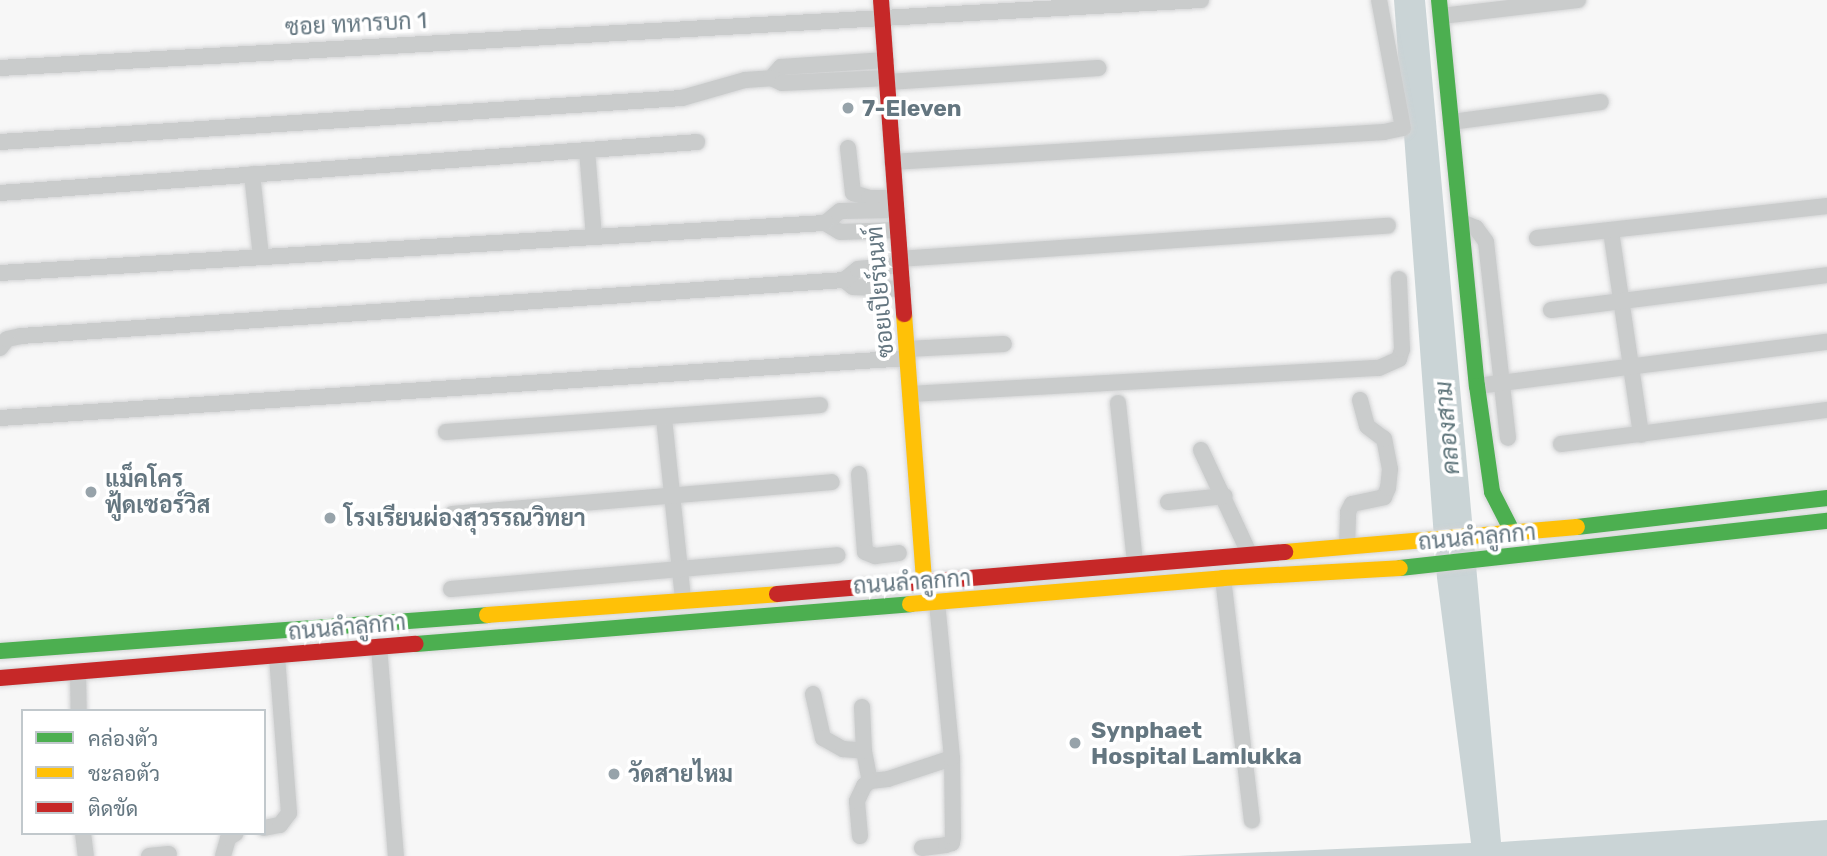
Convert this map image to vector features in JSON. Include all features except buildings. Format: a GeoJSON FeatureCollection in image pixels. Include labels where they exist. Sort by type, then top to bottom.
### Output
{"type":"FeatureCollection","features":[{"type":"Feature","properties":{"kind":"main road","name":"ซอยเปียร์นนท์"},"geometry":{"type":"LineString","coordinates":[[881,0],[924,581]]}},
{"type":"Feature","properties":{"kind":"main road"},"geometry":{"type":"LineString","coordinates":[[1440,8],[1477,386],[1492,492],[1505,533]]}},
{"type":"Feature","properties":{"kind":"main road","name":"ถนนลำลูกกา"},"geometry":{"type":"LineString","coordinates":[[0,651],[879,586],[1505,533],[1827,498]]}},
{"type":"Feature","properties":{"kind":"main road","name":"ถนนลำลูกกา"},"geometry":{"type":"LineString","coordinates":[[0,678],[1223,578],[1426,566],[1827,521]]}},
{"type":"Feature","properties":{"kind":"main road"},"geometry":{"type":"LineString","coordinates":[[607,606],[612,628]]}},
{"type":"Feature","properties":{"kind":"street","name":"ซอย ทหารบก 1"},"geometry":{"type":"LineString","coordinates":[[0,68],[1201,0]]}},
{"type":"Feature","properties":{"kind":"street"},"geometry":{"type":"LineString","coordinates":[[892,162],[1384,132],[1404,128],[1379,0]]}},
{"type":"Feature","properties":{"kind":"street"},"geometry":{"type":"LineString","coordinates":[[1440,8],[1578,0]]}},
{"type":"Feature","properties":{"kind":"street"},"geometry":{"type":"LineString","coordinates":[[771,78],[781,67],[886,60]]}},
{"type":"Feature","properties":{"kind":"street"},"geometry":{"type":"LineString","coordinates":[[0,142],[682,98],[744,80],[771,78],[782,83],[888,80],[1099,68]]}},
{"type":"Feature","properties":{"kind":"street"},"geometry":{"type":"LineString","coordinates":[[1451,122],[1601,102]]}},
{"type":"Feature","properties":{"kind":"street"},"geometry":{"type":"LineString","coordinates":[[0,193],[696,142]]}},
{"type":"Feature","properties":{"kind":"street"},"geometry":{"type":"LineString","coordinates":[[848,148],[853,193],[896,204]]}},
{"type":"Feature","properties":{"kind":"street"},"geometry":{"type":"LineString","coordinates":[[587,150],[594,237]]}},
{"type":"Feature","properties":{"kind":"street"},"geometry":{"type":"LineString","coordinates":[[252,174],[261,257]]}},
{"type":"Feature","properties":{"kind":"street"},"geometry":{"type":"LineString","coordinates":[[825,223],[840,211],[896,204]]}},
{"type":"Feature","properties":{"kind":"street"},"geometry":{"type":"LineString","coordinates":[[1537,238],[1827,205]]}},
{"type":"Feature","properties":{"kind":"street"},"geometry":{"type":"LineString","coordinates":[[1461,222],[1476,228],[1486,242],[1508,438]]}},
{"type":"Feature","properties":{"kind":"street"},"geometry":{"type":"LineString","coordinates":[[0,273],[825,223],[840,232],[897,229]]}},
{"type":"Feature","properties":{"kind":"street"},"geometry":{"type":"LineString","coordinates":[[0,348],[7,339],[21,336],[844,280],[858,269],[900,262],[1388,226]]}},
{"type":"Feature","properties":{"kind":"street"},"geometry":{"type":"LineString","coordinates":[[1611,231],[1641,435]]}},
{"type":"Feature","properties":{"kind":"street"},"geometry":{"type":"LineString","coordinates":[[1551,310],[1827,275]]}},
{"type":"Feature","properties":{"kind":"street"},"geometry":{"type":"LineString","coordinates":[[910,394],[1380,368],[1399,359],[1402,349],[1399,279]]}},
{"type":"Feature","properties":{"kind":"street"},"geometry":{"type":"LineString","coordinates":[[844,280],[853,288],[903,289]]}},
{"type":"Feature","properties":{"kind":"street"},"geometry":{"type":"LineString","coordinates":[[1477,386],[1827,342]]}},
{"type":"Feature","properties":{"kind":"street"},"geometry":{"type":"LineString","coordinates":[[0,418],[1004,344]]}},
{"type":"Feature","properties":{"kind":"street"},"geometry":{"type":"LineString","coordinates":[[1347,545],[1348,512],[1352,505],[1384,497],[1390,468],[1384,439],[1367,426],[1360,400]]}},
{"type":"Feature","properties":{"kind":"street"},"geometry":{"type":"LineString","coordinates":[[1118,403],[1135,563]]}},
{"type":"Feature","properties":{"kind":"street"},"geometry":{"type":"LineString","coordinates":[[446,432],[820,405]]}},
{"type":"Feature","properties":{"kind":"street"},"geometry":{"type":"LineString","coordinates":[[1560,444],[1827,410]]}},
{"type":"Feature","properties":{"kind":"street"},"geometry":{"type":"LineString","coordinates":[[664,418],[683,600]]}},
{"type":"Feature","properties":{"kind":"street"},"geometry":{"type":"LineString","coordinates":[[1201,450],[1225,496],[1249,553]]}},
{"type":"Feature","properties":{"kind":"street"},"geometry":{"type":"LineString","coordinates":[[859,474],[863,546],[869,556],[899,553]]}},
{"type":"Feature","properties":{"kind":"street"},"geometry":{"type":"LineString","coordinates":[[452,514],[832,482]]}},
{"type":"Feature","properties":{"kind":"street"},"geometry":{"type":"LineString","coordinates":[[1168,502],[1225,496]]}},
{"type":"Feature","properties":{"kind":"street"},"geometry":{"type":"LineString","coordinates":[[450,589],[838,555]]}},
{"type":"Feature","properties":{"kind":"street"},"geometry":{"type":"LineString","coordinates":[[875,556],[879,586]]}},
{"type":"Feature","properties":{"kind":"street"},"geometry":{"type":"LineString","coordinates":[[1223,578],[1252,820]]}},
{"type":"Feature","properties":{"kind":"street"},"geometry":{"type":"LineString","coordinates":[[922,848],[952,843],[952,758],[937,603]]}},
{"type":"Feature","properties":{"kind":"street"},"geometry":{"type":"LineString","coordinates":[[379,646],[396,856]]}},
{"type":"Feature","properties":{"kind":"street"},"geometry":{"type":"LineString","coordinates":[[266,828],[280,825],[289,813],[277,656]]}},
{"type":"Feature","properties":{"kind":"street"},"geometry":{"type":"LineString","coordinates":[[78,672],[79,709]]}},
{"type":"Feature","properties":{"kind":"street"},"geometry":{"type":"LineString","coordinates":[[813,694],[823,738],[843,749],[864,751]]}},
{"type":"Feature","properties":{"kind":"street"},"geometry":{"type":"LineString","coordinates":[[860,836],[857,801],[870,781],[864,751],[862,707]]}},
{"type":"Feature","properties":{"kind":"street"},"geometry":{"type":"LineString","coordinates":[[870,781],[888,779],[952,758]]}},
{"type":"Feature","properties":{"kind":"street"},"geometry":{"type":"LineString","coordinates":[[83,835],[86,856]]}},
{"type":"Feature","properties":{"kind":"street"},"geometry":{"type":"LineString","coordinates":[[223,856],[228,838],[233,835]]}},
{"type":"Feature","properties":{"kind":"street"},"geometry":{"type":"LineString","coordinates":[[149,856],[169,854]]}},
{"type":"Feature","properties":{"kind":"water","name":"คลองสาม"},"geometry":{"type":"Polygon","coordinates":[[[1394,0],[1425,0],[1501,842],[1827,820],[1827,856],[1178,856],[1471,843],[1437,578],[1394,0]]]}},
{"type":"Feature","properties":{"kind":"traffic: fast"},"geometry":{"type":"LineString","coordinates":[[1439,0],[1477,386],[1492,492],[1513,533]]}},
{"type":"Feature","properties":{"kind":"traffic: fast"},"geometry":{"type":"LineString","coordinates":[[1577,527],[1827,498]]}},
{"type":"Feature","properties":{"kind":"traffic: fast"},"geometry":{"type":"LineString","coordinates":[[1400,568],[1827,521]]}},
{"type":"Feature","properties":{"kind":"traffic: fast"},"geometry":{"type":"LineString","coordinates":[[416,644],[910,604]]}},
{"type":"Feature","properties":{"kind":"traffic: fast"},"geometry":{"type":"LineString","coordinates":[[0,651],[487,615]]}},
{"type":"Feature","properties":{"kind":"traffic: slow"},"geometry":{"type":"LineString","coordinates":[[904,314],[924,581]]}},
{"type":"Feature","properties":{"kind":"traffic: slow"},"geometry":{"type":"LineString","coordinates":[[1285,552],[1577,527]]}},
{"type":"Feature","properties":{"kind":"traffic: slow"},"geometry":{"type":"LineString","coordinates":[[910,604],[1223,578],[1400,568]]}},
{"type":"Feature","properties":{"kind":"traffic: slow"},"geometry":{"type":"LineString","coordinates":[[487,615],[777,594]]}},
{"type":"Feature","properties":{"kind":"traffic: jam"},"geometry":{"type":"LineString","coordinates":[[881,0],[904,314]]}},
{"type":"Feature","properties":{"kind":"traffic: jam"},"geometry":{"type":"LineString","coordinates":[[777,594],[1285,552]]}},
{"type":"Feature","properties":{"kind":"traffic: jam"},"geometry":{"type":"LineString","coordinates":[[0,678],[416,644]]}},
{"type":"Feature","properties":{"kind":"place","name":"7-Eleven"},"geometry":{"type":"Point","coordinates":[848,108]}},
{"type":"Feature","properties":{"kind":"place","name":"แม็คโคร ฟู้ดเซอร์วิส"},"geometry":{"type":"Point","coordinates":[91,492]}},
{"type":"Feature","properties":{"kind":"place","name":"โรงเรียนผ่องสุวรรณวิทยา"},"geometry":{"type":"Point","coordinates":[330,518]}},
{"type":"Feature","properties":{"kind":"place","name":"Synphaet Hospital Lamlukka"},"geometry":{"type":"Point","coordinates":[1075,743]}},
{"type":"Feature","properties":{"kind":"place","name":"วัดสายไหม"},"geometry":{"type":"Point","coordinates":[614,774]}}]}
